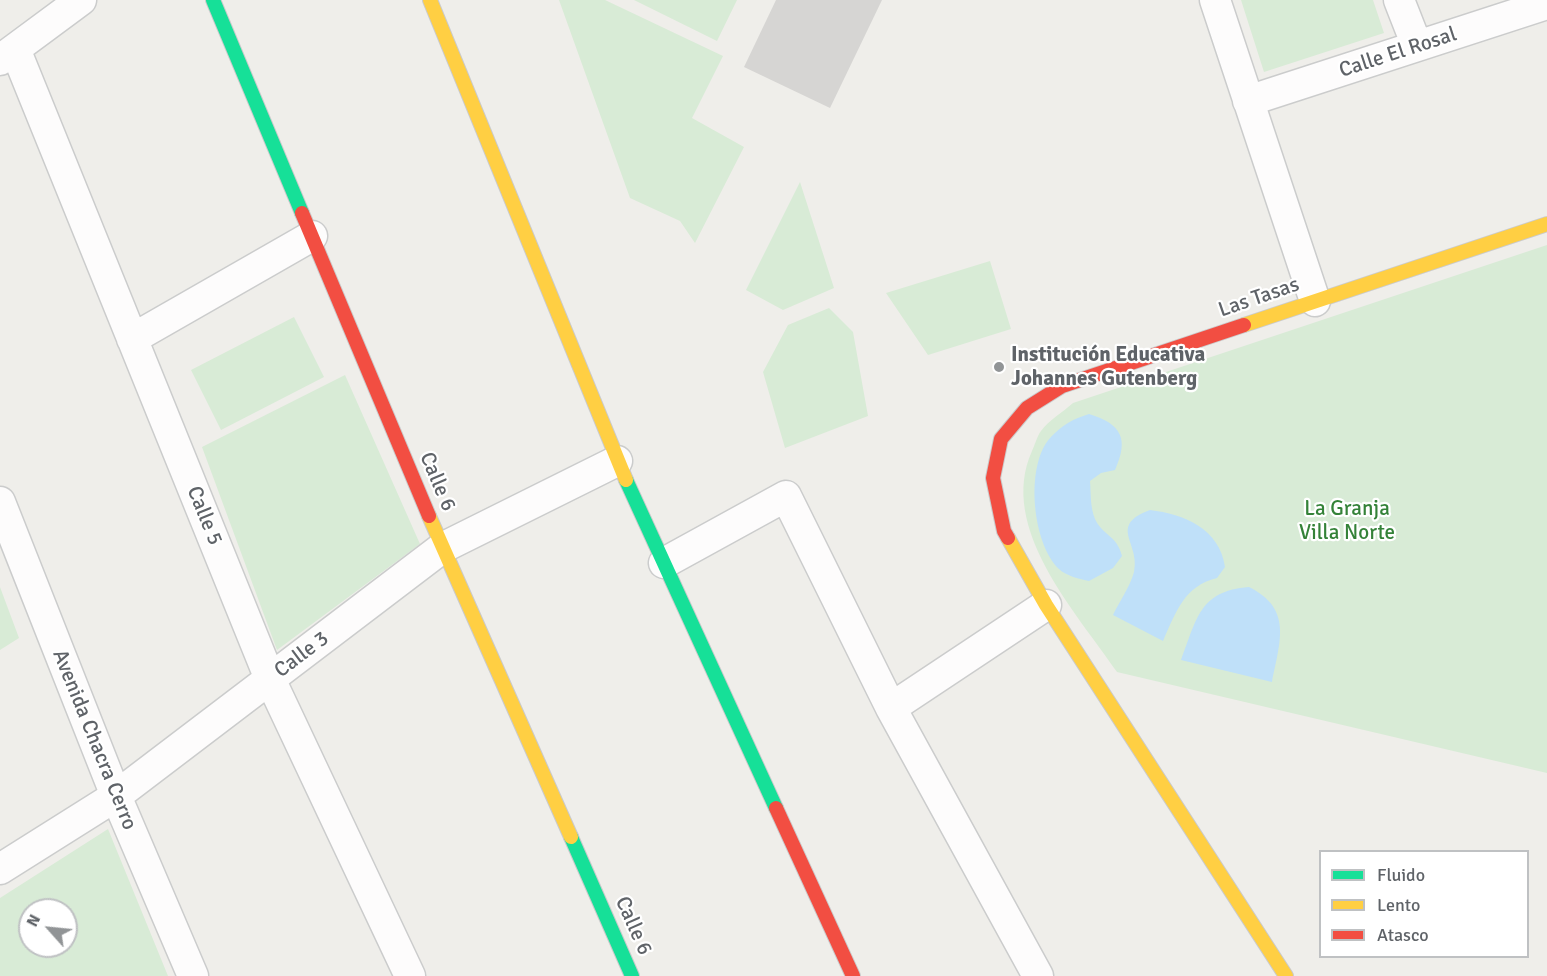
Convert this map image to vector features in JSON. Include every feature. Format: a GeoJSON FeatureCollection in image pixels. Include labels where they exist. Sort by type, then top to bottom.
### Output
{"type":"FeatureCollection","features":[{"type":"Feature","properties":{"kind":"street"},"geometry":{"type":"LineString","coordinates":[[8,54],[81,0]]}},
{"type":"Feature","properties":{"kind":"street","name":"Calle 6"},"geometry":{"type":"LineString","coordinates":[[213,0],[442,548],[632,976]]}},
{"type":"Feature","properties":{"kind":"street"},"geometry":{"type":"LineString","coordinates":[[430,0],[617,461],[853,976]]}},
{"type":"Feature","properties":{"kind":"street"},"geometry":{"type":"LineString","coordinates":[[1215,0],[1315,301]]}},
{"type":"Feature","properties":{"kind":"street"},"geometry":{"type":"LineString","coordinates":[[1399,0],[1417,46]]}},
{"type":"Feature","properties":{"kind":"street","name":"Calle El Rosal"},"geometry":{"type":"LineString","coordinates":[[1248,101],[1547,4]]}},
{"type":"Feature","properties":{"kind":"street","name":"Calle 5"},"geometry":{"type":"LineString","coordinates":[[8,54],[132,339],[270,679],[410,976]]}},
{"type":"Feature","properties":{"kind":"street","name":"Las Tasas"},"geometry":{"type":"LineString","coordinates":[[1046,605],[1004,531],[993,478],[1002,439],[1027,408],[1062,386],[1547,224]]}},
{"type":"Feature","properties":{"kind":"street"},"geometry":{"type":"LineString","coordinates":[[132,339],[312,236]]}},
{"type":"Feature","properties":{"kind":"street","name":"Calle 3"},"geometry":{"type":"LineString","coordinates":[[0,869],[116,796],[442,548],[617,461]]}},
{"type":"Feature","properties":{"kind":"street"},"geometry":{"type":"LineString","coordinates":[[664,563],[786,496],[891,708],[1038,976]]}},
{"type":"Feature","properties":{"kind":"street","name":"Avenida Chacra Cerro"},"geometry":{"type":"LineString","coordinates":[[0,502],[116,796],[193,976]]}},
{"type":"Feature","properties":{"kind":"street"},"geometry":{"type":"LineString","coordinates":[[891,708],[1046,605],[1286,976]]}},
{"type":"Feature","properties":{"kind":"green space"},"geometry":{"type":"Polygon","coordinates":[[[559,0],[605,0],[723,56],[692,118],[744,147],[695,243],[680,221],[630,198],[559,0]]]}},
{"type":"Feature","properties":{"kind":"green space"},"geometry":{"type":"Polygon","coordinates":[[[634,0],[737,0],[717,41],[634,0]]]}},
{"type":"Feature","properties":{"kind":"green space"},"geometry":{"type":"Polygon","coordinates":[[[1241,0],[1373,0],[1384,33],[1264,72],[1241,0]]]}},
{"type":"Feature","properties":{"kind":"green space"},"geometry":{"type":"Polygon","coordinates":[[[800,182],[834,288],[783,310],[746,290],[800,182]]]}},
{"type":"Feature","properties":{"kind":"green space","name":"La Granja Villa Norte"},"geometry":{"type":"Polygon","coordinates":[[[1547,245],[1547,773],[1117,672],[1063,596],[1046,568],[1033,539],[1025,510],[1024,480],[1037,438],[1048,423],[1073,403],[1547,245]]]}},
{"type":"Feature","properties":{"kind":"green space"},"geometry":{"type":"Polygon","coordinates":[[[990,261],[1011,329],[928,355],[886,293],[990,261]]]}},
{"type":"Feature","properties":{"kind":"green space"},"geometry":{"type":"Polygon","coordinates":[[[829,308],[853,332],[868,416],[785,448],[763,372],[788,325],[829,308]]]}},
{"type":"Feature","properties":{"kind":"green space"},"geometry":{"type":"Polygon","coordinates":[[[294,317],[324,377],[221,430],[191,370],[294,317]]]}},
{"type":"Feature","properties":{"kind":"green space"},"geometry":{"type":"Polygon","coordinates":[[[345,375],[420,544],[277,650],[202,447],[345,375]]]}},
{"type":"Feature","properties":{"kind":"green space"},"geometry":{"type":"Polygon","coordinates":[[[0,587],[19,638],[0,650],[0,587]]]}},
{"type":"Feature","properties":{"kind":"green space"},"geometry":{"type":"Polygon","coordinates":[[[108,829],[168,976],[0,976],[0,898],[108,829]]]}},
{"type":"Feature","properties":{"kind":"water"},"geometry":{"type":"Polygon","coordinates":[[[1089,414],[1109,423],[1120,434],[1122,441],[1115,470],[1101,473],[1090,481],[1091,505],[1095,519],[1101,529],[1117,544],[1122,556],[1113,568],[1089,581],[1073,577],[1062,571],[1050,557],[1038,524],[1035,485],[1042,451],[1050,438],[1068,423],[1089,414]]]}},
{"type":"Feature","properties":{"kind":"water"},"geometry":{"type":"Polygon","coordinates":[[[1150,510],[1175,515],[1208,533],[1222,554],[1225,567],[1217,578],[1196,587],[1182,602],[1163,641],[1113,615],[1134,572],[1135,562],[1128,536],[1130,522],[1150,510]]]}},
{"type":"Feature","properties":{"kind":"water"},"geometry":{"type":"Polygon","coordinates":[[[1249,587],[1272,605],[1278,616],[1280,640],[1272,682],[1181,660],[1196,620],[1210,601],[1220,594],[1249,587]]]}},
{"type":"Feature","properties":{"kind":"building"},"geometry":{"type":"Polygon","coordinates":[[[776,0],[882,0],[830,108],[744,67],[776,0]]]}},
{"type":"Feature","properties":{"kind":"traffic: fast"},"geometry":{"type":"LineString","coordinates":[[213,0],[302,213]]}},
{"type":"Feature","properties":{"kind":"traffic: fast"},"geometry":{"type":"LineString","coordinates":[[626,480],[776,808]]}},
{"type":"Feature","properties":{"kind":"traffic: fast"},"geometry":{"type":"LineString","coordinates":[[571,837],[632,976]]}},
{"type":"Feature","properties":{"kind":"traffic: slow"},"geometry":{"type":"LineString","coordinates":[[430,0],[626,480]]}},
{"type":"Feature","properties":{"kind":"traffic: slow"},"geometry":{"type":"LineString","coordinates":[[1244,325],[1547,224]]}},
{"type":"Feature","properties":{"kind":"traffic: slow"},"geometry":{"type":"LineString","coordinates":[[429,516],[571,837]]}},
{"type":"Feature","properties":{"kind":"traffic: slow"},"geometry":{"type":"LineString","coordinates":[[1008,538],[1046,605],[1286,976]]}},
{"type":"Feature","properties":{"kind":"traffic: jam"},"geometry":{"type":"LineString","coordinates":[[302,213],[429,516]]}},
{"type":"Feature","properties":{"kind":"traffic: jam"},"geometry":{"type":"LineString","coordinates":[[1008,538],[1004,531],[993,478],[1001,439],[1027,408],[1062,386],[1244,325]]}},
{"type":"Feature","properties":{"kind":"traffic: jam"},"geometry":{"type":"LineString","coordinates":[[776,808],[853,976]]}},
{"type":"Feature","properties":{"kind":"place","name":"Institución Educativa Johannes Gutenberg"},"geometry":{"type":"Point","coordinates":[999,367]}}]}
